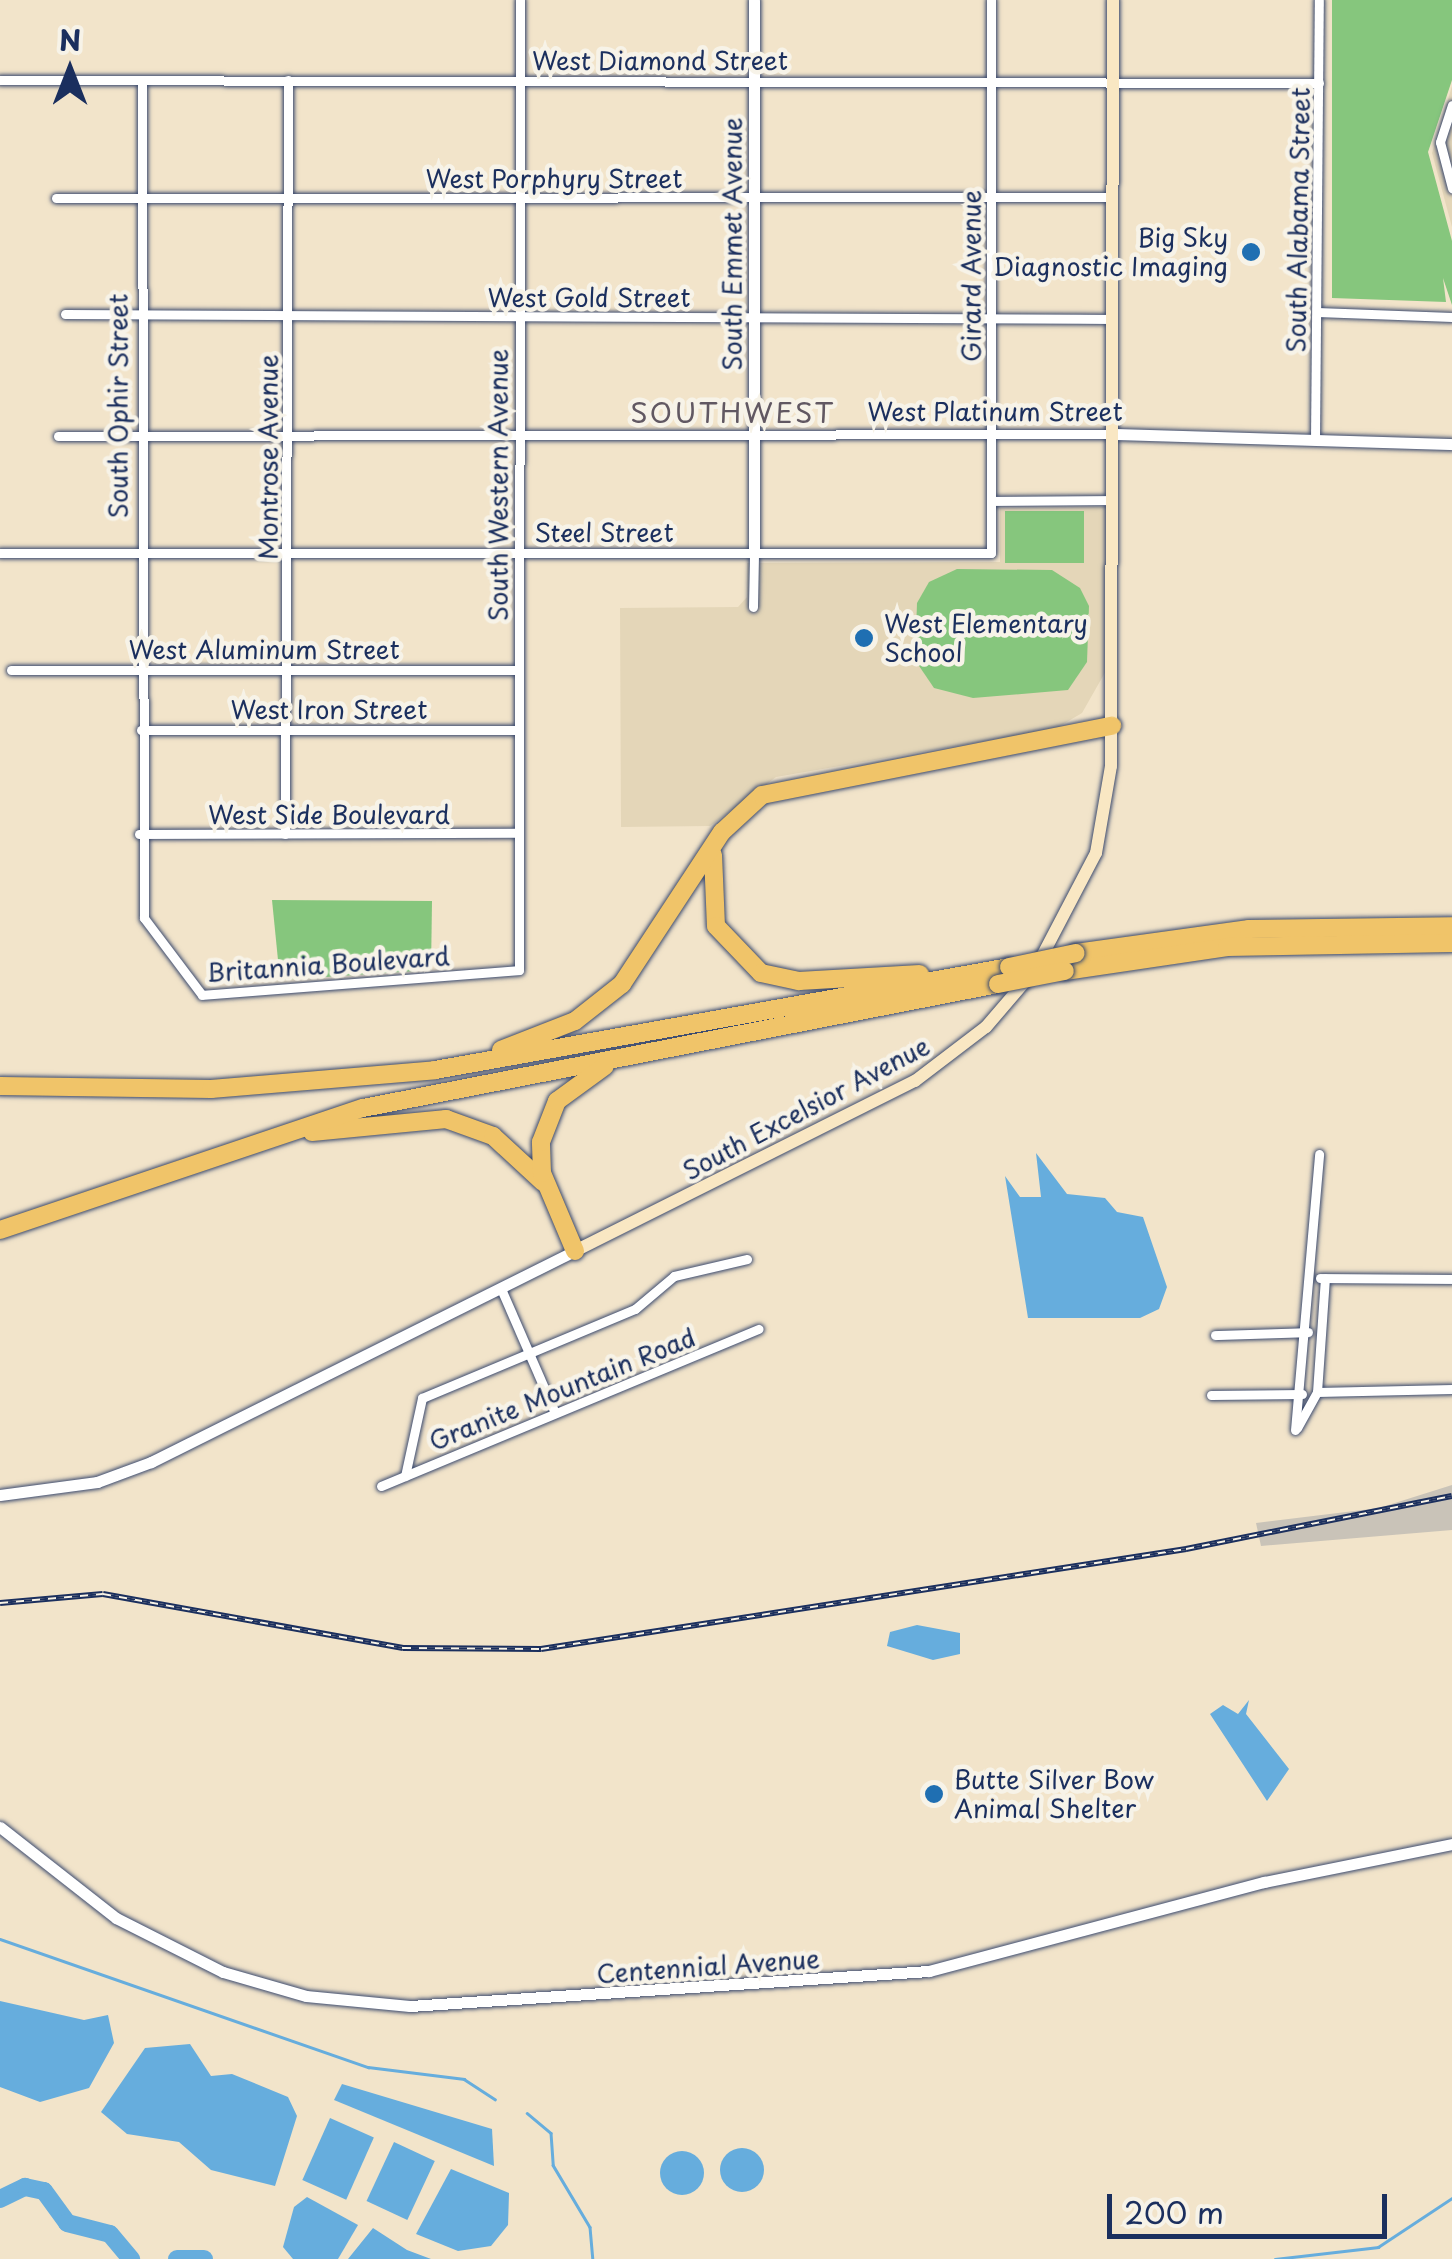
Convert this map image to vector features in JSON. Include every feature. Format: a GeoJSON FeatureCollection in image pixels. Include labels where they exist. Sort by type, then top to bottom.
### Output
{"type":"FeatureCollection","features":[{"type":"Feature","properties":{"kind":"highway"},"geometry":{"type":"LineString","coordinates":[[371,1074],[522,1044],[593,1010],[644,960],[716,843],[762,794],[1112,726]]}},
{"type":"Feature","properties":{"kind":"highway"},"geometry":{"type":"LineString","coordinates":[[716,843],[716,926],[761,973],[799,982],[1065,972],[1227,947],[1452,943]]}},
{"type":"Feature","properties":{"kind":"highway"},"geometry":{"type":"LineString","coordinates":[[575,1252],[549,1190],[541,1142],[573,1082],[623,1060],[1076,953],[1249,930],[1452,926]]}},
{"type":"Feature","properties":{"kind":"highway"},"geometry":{"type":"LineString","coordinates":[[0,1086],[211,1089],[480,1064],[1004,973]]}},
{"type":"Feature","properties":{"kind":"highway"},"geometry":{"type":"LineString","coordinates":[[0,1230],[232,1145],[434,1092],[751,1030]]}},
{"type":"Feature","properties":{"kind":"highway"},"geometry":{"type":"LineString","coordinates":[[232,1145],[446,1119],[493,1136],[549,1190]]}},
{"type":"Feature","properties":{"kind":"main road","name":"South Excelsior Avenue"},"geometry":{"type":"LineString","coordinates":[[575,1252],[916,1081],[986,1027],[1082,888],[1103,829],[1112,726],[1113,0]]}},
{"type":"Feature","properties":{"kind":"street","name":"South Western Avenue"},"geometry":{"type":"LineString","coordinates":[[519,970],[520,0]]}},
{"type":"Feature","properties":{"kind":"street","name":"South Emmet Avenue"},"geometry":{"type":"LineString","coordinates":[[753,607],[754,0]]}},
{"type":"Feature","properties":{"kind":"street","name":"Girard Avenue"},"geometry":{"type":"LineString","coordinates":[[991,0],[991,552]]}},
{"type":"Feature","properties":{"kind":"street","name":"South Alabama Street"},"geometry":{"type":"LineString","coordinates":[[1315,440],[1319,0]]}},
{"type":"Feature","properties":{"kind":"street","name":"West Diamond Street"},"geometry":{"type":"LineString","coordinates":[[0,80],[1319,82]]}},
{"type":"Feature","properties":{"kind":"street","name":"Montrose Avenue"},"geometry":{"type":"LineString","coordinates":[[285,834],[288,80]]}},
{"type":"Feature","properties":{"kind":"street","name":"South Ophir Street"},"geometry":{"type":"LineString","coordinates":[[139,834],[136,436],[142,81]]}},
{"type":"Feature","properties":{"kind":"street"},"geometry":{"type":"LineString","coordinates":[[1452,105],[1440,142],[1452,188]]}},
{"type":"Feature","properties":{"kind":"street","name":"West Porphyry Street"},"geometry":{"type":"LineString","coordinates":[[56,198],[1111,197]]}},
{"type":"Feature","properties":{"kind":"street"},"geometry":{"type":"LineString","coordinates":[[1317,312],[1452,316]]}},
{"type":"Feature","properties":{"kind":"street","name":"West Gold Street"},"geometry":{"type":"LineString","coordinates":[[66,314],[1113,319]]}},
{"type":"Feature","properties":{"kind":"street","name":"West Platinum Street"},"geometry":{"type":"LineString","coordinates":[[58,436],[1113,434],[1452,444]]}},
{"type":"Feature","properties":{"kind":"street"},"geometry":{"type":"LineString","coordinates":[[991,501],[1115,500]]}},
{"type":"Feature","properties":{"kind":"street","name":"Steel Street"},"geometry":{"type":"LineString","coordinates":[[0,552],[991,552]]}},
{"type":"Feature","properties":{"kind":"street","name":"West Aluminum Street"},"geometry":{"type":"LineString","coordinates":[[11,670],[518,670]]}},
{"type":"Feature","properties":{"kind":"street","name":"West Iron Street"},"geometry":{"type":"LineString","coordinates":[[141,730],[518,730]]}},
{"type":"Feature","properties":{"kind":"street","name":"West Side Boulevard"},"geometry":{"type":"LineString","coordinates":[[139,834],[518,832]]}},
{"type":"Feature","properties":{"kind":"street","name":"Britannia Boulevard"},"geometry":{"type":"LineString","coordinates":[[139,834],[141,911],[196,994],[519,970]]}},
{"type":"Feature","properties":{"kind":"street"},"geometry":{"type":"LineString","coordinates":[[1318,1154],[1308,1332],[1295,1430],[1317,1392],[1325,1278]]}},
{"type":"Feature","properties":{"kind":"street","name":"South Excelsior Avenue"},"geometry":{"type":"LineString","coordinates":[[0,1495],[97,1482],[152,1462],[502,1292],[575,1252]]}},
{"type":"Feature","properties":{"kind":"street"},"geometry":{"type":"LineString","coordinates":[[404,1476],[422,1398],[528,1348],[547,1350],[635,1309],[674,1276],[747,1259]]}},
{"type":"Feature","properties":{"kind":"street"},"geometry":{"type":"LineString","coordinates":[[1312,1278],[1452,1280]]}},
{"type":"Feature","properties":{"kind":"street"},"geometry":{"type":"LineString","coordinates":[[502,1292],[554,1413]]}},
{"type":"Feature","properties":{"kind":"street","name":"Granite Mountain Road"},"geometry":{"type":"LineString","coordinates":[[381,1486],[758,1329]]}},
{"type":"Feature","properties":{"kind":"street"},"geometry":{"type":"LineString","coordinates":[[1214,1335],[1308,1332]]}},
{"type":"Feature","properties":{"kind":"street"},"geometry":{"type":"LineString","coordinates":[[1317,1392],[1452,1389]]}},
{"type":"Feature","properties":{"kind":"street"},"geometry":{"type":"LineString","coordinates":[[1211,1395],[1302,1394]]}},
{"type":"Feature","properties":{"kind":"street","name":"Centennial Avenue"},"geometry":{"type":"LineString","coordinates":[[0,1827],[15,1844],[116,1918],[223,1972],[306,1996],[442,2007],[930,1971],[1264,1882],[1452,1844]]}},
{"type":"Feature","properties":{"kind":"street"},"geometry":{"type":"LineString","coordinates":[[0,1845],[15,1844]]}},
{"type":"Feature","properties":{"kind":"shaded area"},"geometry":{"type":"Polygon","coordinates":[[[1452,86],[1452,227],[1432,153],[1452,86]]]}},
{"type":"Feature","properties":{"kind":"shaded area","name":"West Elementary School"},"geometry":{"type":"Polygon","coordinates":[[[1107,507],[1107,669],[1082,713],[1055,729],[776,777],[710,826],[621,827],[620,608],[738,607],[747,597],[747,563],[1000,562],[1000,508],[1107,507]]]}},
{"type":"Feature","properties":{"kind":"shaded area"},"geometry":{"type":"Polygon","coordinates":[[[1452,1485],[1452,1530],[1261,1546],[1256,1523],[1379,1508],[1452,1485]]]}},
{"type":"Feature","properties":{"kind":"green space"},"geometry":{"type":"Polygon","coordinates":[[[1332,0],[1452,0],[1452,80],[1428,152],[1452,241],[1452,305],[1443,278],[1446,302],[1332,298],[1332,0]]]}},
{"type":"Feature","properties":{"kind":"green space"},"geometry":{"type":"Polygon","coordinates":[[[1005,511],[1084,511],[1084,563],[1005,563],[1005,511]]]}},
{"type":"Feature","properties":{"kind":"green space"},"geometry":{"type":"Polygon","coordinates":[[[957,569],[1052,570],[1080,588],[1089,606],[1087,662],[1068,690],[973,698],[934,688],[915,660],[917,603],[929,582],[957,569]]]}},
{"type":"Feature","properties":{"kind":"green space"},"geometry":{"type":"Polygon","coordinates":[[[272,900],[432,901],[431,970],[280,980],[272,900]]]}},
{"type":"Feature","properties":{"kind":"water"},"geometry":{"type":"Polygon","coordinates":[[[1036,1153],[1067,1194],[1105,1198],[1117,1212],[1143,1217],[1167,1287],[1159,1309],[1140,1318],[1028,1318],[1005,1176],[1020,1197],[1041,1197],[1036,1153]]]}},
{"type":"Feature","properties":{"kind":"water"},"geometry":{"type":"Polygon","coordinates":[[[917,1625],[960,1633],[960,1654],[933,1660],[887,1646],[890,1632],[917,1625]]]}},
{"type":"Feature","properties":{"kind":"water"},"geometry":{"type":"Polygon","coordinates":[[[1249,1700],[1246,1714],[1289,1769],[1267,1801],[1210,1714],[1223,1705],[1238,1714],[1249,1700]]]}},
{"type":"Feature","properties":{"kind":"water"},"geometry":{"type":"Polygon","coordinates":[[[0,2001],[84,2020],[108,2015],[114,2043],[89,2088],[40,2102],[0,2087],[0,2001]]]}},
{"type":"Feature","properties":{"kind":"water"},"geometry":{"type":"Polygon","coordinates":[[[190,2044],[211,2076],[232,2074],[288,2097],[297,2116],[275,2186],[211,2170],[179,2142],[127,2134],[101,2112],[145,2048],[190,2044]]]}},
{"type":"Feature","properties":{"kind":"water"},"geometry":{"type":"Polygon","coordinates":[[[342,2084],[492,2129],[494,2166],[334,2100],[342,2084]]]}},
{"type":"Feature","properties":{"kind":"water"},"geometry":{"type":"Polygon","coordinates":[[[330,2118],[374,2138],[346,2200],[302,2180],[330,2118]]]}},
{"type":"Feature","properties":{"kind":"water"},"geometry":{"type":"Polygon","coordinates":[[[394,2142],[435,2161],[407,2220],[367,2201],[394,2142]]]}},
{"type":"Feature","properties":{"kind":"water"},"geometry":{"type":"Polygon","coordinates":[[[742,2148],[758,2154],[764,2170],[758,2186],[742,2192],[726,2186],[720,2170],[726,2154],[742,2148]]]}},
{"type":"Feature","properties":{"kind":"water"},"geometry":{"type":"Polygon","coordinates":[[[682,2151],[697,2158],[704,2173],[697,2188],[682,2195],[667,2188],[660,2173],[667,2158],[682,2151]]]}},
{"type":"Feature","properties":{"kind":"water"},"geometry":{"type":"Polygon","coordinates":[[[451,2169],[509,2193],[508,2225],[491,2246],[458,2251],[416,2234],[451,2169]]]}},
{"type":"Feature","properties":{"kind":"water"},"geometry":{"type":"Polygon","coordinates":[[[307,2197],[358,2225],[338,2259],[293,2259],[283,2247],[294,2207],[307,2197]]]}},
{"type":"Feature","properties":{"kind":"water"},"geometry":{"type":"Polygon","coordinates":[[[373,2228],[407,2250],[431,2259],[348,2259],[373,2228]]]}},
{"type":"Feature","properties":{"kind":"waterway"},"geometry":{"type":"LineString","coordinates":[[0,1939],[368,2067],[464,2079],[495,2099]]}},
{"type":"Feature","properties":{"kind":"waterway"},"geometry":{"type":"LineString","coordinates":[[527,2113],[551,2133],[553,2165],[590,2227],[593,2259]]}},
{"type":"Feature","properties":{"kind":"waterway"},"geometry":{"type":"LineString","coordinates":[[0,2199],[25,2187],[44,2191],[67,2223],[110,2234],[131,2259]]}},
{"type":"Feature","properties":{"kind":"waterway"},"geometry":{"type":"LineString","coordinates":[[1275,2259],[1378,2247],[1452,2198]]}},
{"type":"Feature","properties":{"kind":"waterway"},"geometry":{"type":"LineString","coordinates":[[177,2259],[204,2259]]}},
{"type":"Feature","properties":{"kind":"railway"},"geometry":{"type":"LineString","coordinates":[[0,1603],[103,1594],[403,1648],[541,1649],[1186,1549],[1452,1496]]}},
{"type":"Feature","properties":{"kind":"place","name":"Big Sky Diagnostic Imaging"},"geometry":{"type":"Point","coordinates":[1251,252]}},
{"type":"Feature","properties":{"kind":"place","name":"West Elementary School"},"geometry":{"type":"Point","coordinates":[864,638]}},
{"type":"Feature","properties":{"kind":"place","name":"Butte Silver Bow Animal Shelter"},"geometry":{"type":"Point","coordinates":[934,1794]}},
{"type":"Feature","properties":{"kind":"district","name":"SOUTHWEST"},"geometry":{"type":"Point","coordinates":[733,412]}}]}
